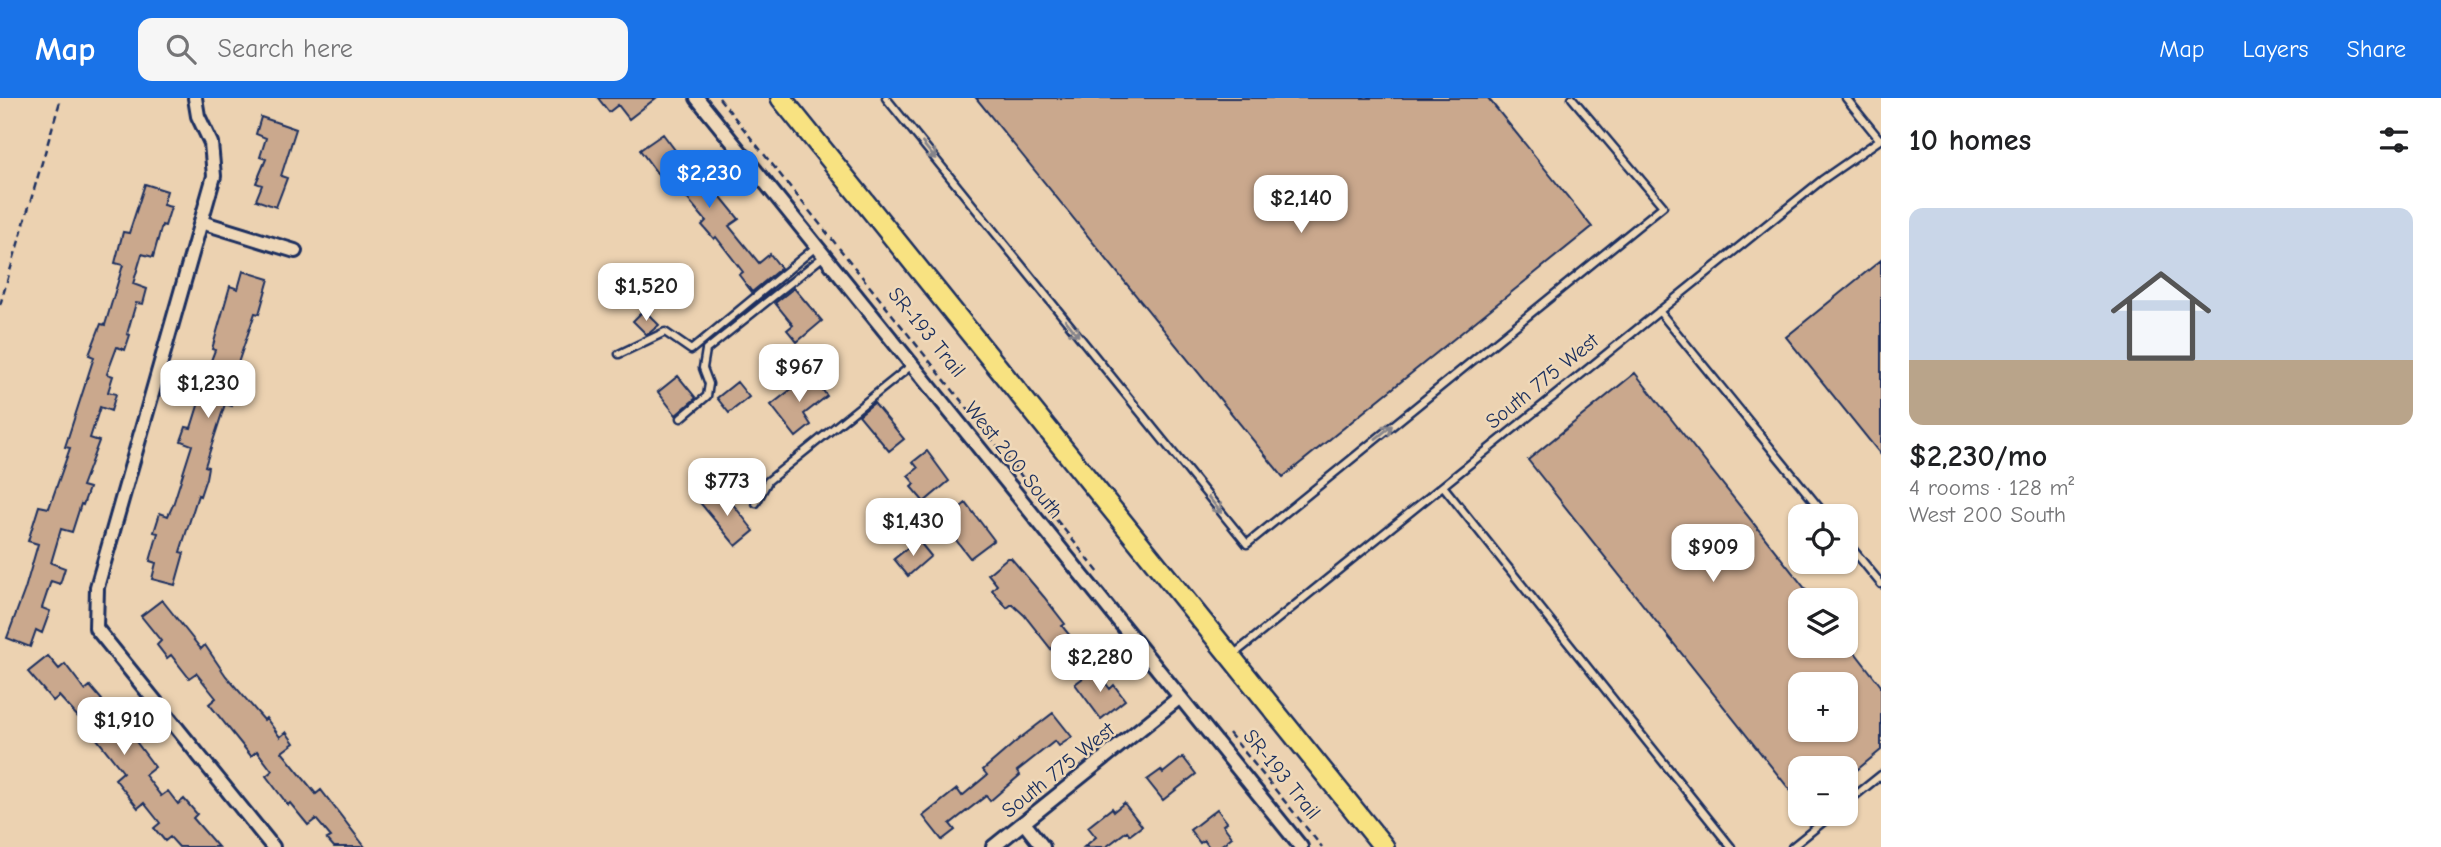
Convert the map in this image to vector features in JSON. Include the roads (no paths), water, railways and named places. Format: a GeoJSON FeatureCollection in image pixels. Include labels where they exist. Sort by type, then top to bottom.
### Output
{"type":"FeatureCollection","features":[{"type":"Feature","properties":{"kind":"main road"},"geometry":{"type":"LineString","coordinates":[[781,98],[1384,847]]}},
{"type":"Feature","properties":{"kind":"street"},"geometry":{"type":"LineString","coordinates":[[195,98],[198,116],[211,143],[214,176],[97,587],[96,628],[273,847]]}},
{"type":"Feature","properties":{"kind":"street","name":"West 200 South"},"geometry":{"type":"LineString","coordinates":[[697,98],[1301,847]]}},
{"type":"Feature","properties":{"kind":"street"},"geometry":{"type":"LineString","coordinates":[[201,222],[295,251]]}},
{"type":"Feature","properties":{"kind":"street","name":"South 775 West"},"geometry":{"type":"LineString","coordinates":[[993,847],[1180,697]]}},
{"type":"Feature","properties":{"kind":"street"},"geometry":{"type":"LineString","coordinates":[[1024,823],[1043,847]]}},
{"type":"Feature","properties":{"kind":"lane"},"geometry":{"type":"LineString","coordinates":[[886,98],[1247,544],[1663,206],[1572,98]]}},
{"type":"Feature","properties":{"kind":"lane"},"geometry":{"type":"LineString","coordinates":[[1846,98],[1880,140]]}},
{"type":"Feature","properties":{"kind":"lane","name":"South 775 West"},"geometry":{"type":"LineString","coordinates":[[1231,657],[1822,180],[1880,140]]}},
{"type":"Feature","properties":{"kind":"lane"},"geometry":{"type":"LineString","coordinates":[[619,354],[665,332],[691,349],[820,251]]}},
{"type":"Feature","properties":{"kind":"lane"},"geometry":{"type":"LineString","coordinates":[[681,418],[707,396],[709,384],[703,368],[706,350],[820,251]]}},
{"type":"Feature","properties":{"kind":"lane"},"geometry":{"type":"LineString","coordinates":[[1659,311],[1816,504]]}},
{"type":"Feature","properties":{"kind":"lane"},"geometry":{"type":"LineString","coordinates":[[756,503],[768,481],[912,365]]}},
{"type":"Feature","properties":{"kind":"lane"},"geometry":{"type":"LineString","coordinates":[[1443,486],[1731,847]]}},
{"type":"Feature","properties":{"kind":"lane"},"geometry":{"type":"LineString","coordinates":[[1858,556],[1881,584]]}},
{"type":"Feature","properties":{"kind":"lane"},"geometry":{"type":"LineString","coordinates":[[1858,793],[1881,775]]}},
{"type":"Feature","properties":{"kind":"lane"},"geometry":{"type":"LineString","coordinates":[[1792,847],[1818,826]]}}]}
